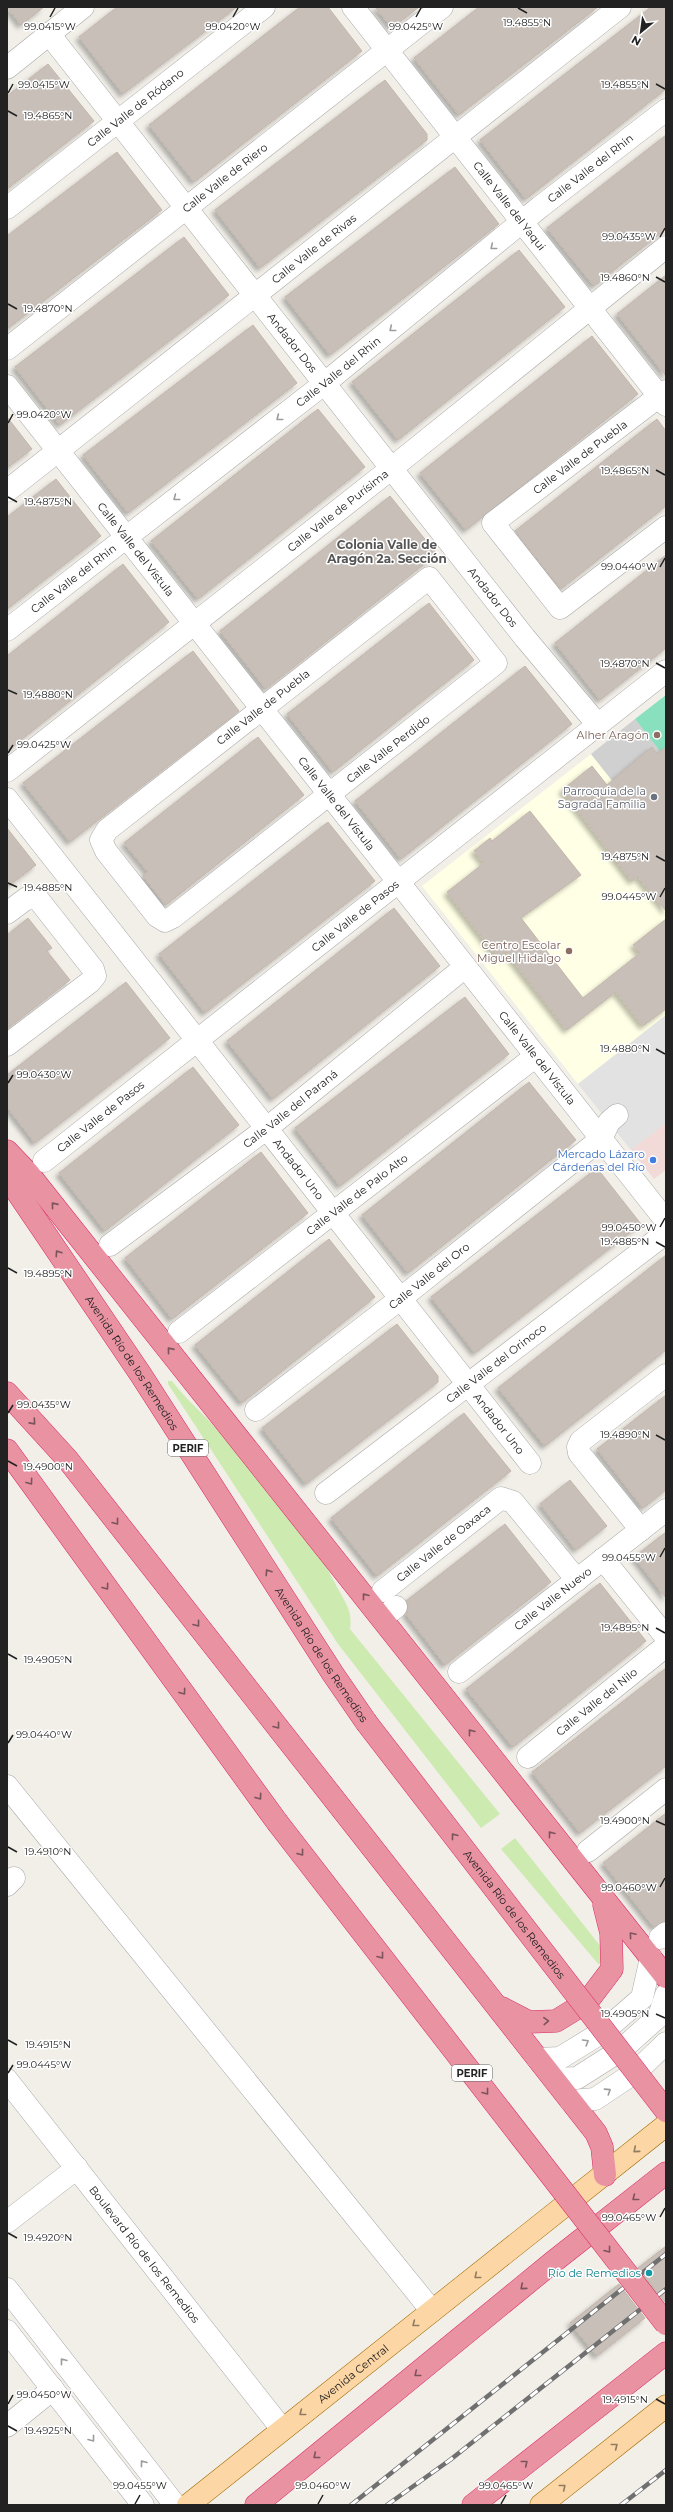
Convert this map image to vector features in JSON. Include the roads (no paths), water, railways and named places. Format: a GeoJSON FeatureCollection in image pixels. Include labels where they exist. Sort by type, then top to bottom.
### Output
{"type":"FeatureCollection","features":[{"type":"Feature","properties":{"kind":"highway"},"geometry":{"type":"LineString","coordinates":[[7,1151],[28,1173],[389,1613],[602,1899],[666,1976]]}},
{"type":"Feature","properties":{"kind":"highway","name":"Avenida Río de los Remedios"},"geometry":{"type":"LineString","coordinates":[[7,1177],[141,1375],[329,1668],[366,1722],[666,2111]]}},
{"type":"Feature","properties":{"kind":"highway"},"geometry":{"type":"LineString","coordinates":[[7,1393],[68,1460],[498,2006],[538,2060],[596,2133],[602,2147],[605,2175]]}},
{"type":"Feature","properties":{"kind":"highway","name":"PERIF"},"geometry":{"type":"LineString","coordinates":[[7,1450],[277,1822],[666,2324]]}},
{"type":"Feature","properties":{"kind":"highway"},"geometry":{"type":"LineString","coordinates":[[498,2006],[529,2022],[556,2021],[587,2002],[612,1969],[611,1933],[602,1899]]}},
{"type":"Feature","properties":{"kind":"highway"},"geometry":{"type":"LineString","coordinates":[[256,2505],[553,2262],[666,2174]]}},
{"type":"Feature","properties":{"kind":"highway"},"geometry":{"type":"LineString","coordinates":[[473,2505],[666,2353]]}},
{"type":"Feature","properties":{"kind":"main road","name":"Avenida Central"},"geometry":{"type":"LineString","coordinates":[[188,2505],[282,2428],[605,2175],[666,2125]]}},
{"type":"Feature","properties":{"kind":"main road"},"geometry":{"type":"LineString","coordinates":[[541,2505],[666,2406]]}},
{"type":"Feature","properties":{"kind":"street"},"geometry":{"type":"LineString","coordinates":[[11,57],[49,34],[83,7]]}},
{"type":"Feature","properties":{"kind":"street","name":"Calle Valle de Ródano"},"geometry":{"type":"LineString","coordinates":[[7,208],[264,7]]}},
{"type":"Feature","properties":{"kind":"street","name":"Calle Valle del Yaqui"},"geometry":{"type":"LineString","coordinates":[[353,7],[589,307],[664,397]]}},
{"type":"Feature","properties":{"kind":"street","name":"Calle Valle de Riero"},"geometry":{"type":"LineString","coordinates":[[7,349],[442,7]]}},
{"type":"Feature","properties":{"kind":"street","name":"Calle Valle de Rivas"},"geometry":{"type":"LineString","coordinates":[[7,491],[256,296],[620,7]]}},
{"type":"Feature","properties":{"kind":"street","name":"Andador Dos"},"geometry":{"type":"LineString","coordinates":[[49,34],[525,638],[598,725]]}},
{"type":"Feature","properties":{"kind":"street","name":"Calle Valle del Rhin"},"geometry":{"type":"LineString","coordinates":[[7,630],[126,536],[325,383],[666,110]]}},
{"type":"Feature","properties":{"kind":"street","name":"Calle Valle de Purísima"},"geometry":{"type":"LineString","coordinates":[[7,771],[392,468],[589,307],[666,247]]}},
{"type":"Feature","properties":{"kind":"street","name":"Calle Valle del Vístula"},"geometry":{"type":"LineString","coordinates":[[7,386],[536,1056],[584,1104],[601,1139],[666,1221]]}},
{"type":"Feature","properties":{"kind":"street","name":"Calle Valle de Puebla"},"geometry":{"type":"LineString","coordinates":[[664,397],[493,523],[560,608],[666,527]]}},
{"type":"Feature","properties":{"kind":"street","name":"Calle Valle de Puebla"},"geometry":{"type":"LineString","coordinates":[[165,921],[157,916],[106,851],[101,840],[106,830],[261,708],[429,578],[496,663]]}},
{"type":"Feature","properties":{"kind":"street","name":"Calle Valle Perdido"},"geometry":{"type":"LineString","coordinates":[[165,921],[173,917],[330,795],[496,663]]}},
{"type":"Feature","properties":{"kind":"street","name":"Calle Valle de Pasos"},"geometry":{"type":"LineString","coordinates":[[44,1161],[666,671]]}},
{"type":"Feature","properties":{"kind":"street","name":"Andador Uno"},"geometry":{"type":"LineString","coordinates":[[7,799],[530,1463]]}},
{"type":"Feature","properties":{"kind":"street"},"geometry":{"type":"LineString","coordinates":[[7,913],[27,898],[38,899],[93,968],[94,976],[93,979],[7,1045]]}},
{"type":"Feature","properties":{"kind":"street","name":"Calle Valle del Paraná"},"geometry":{"type":"LineString","coordinates":[[110,1245],[266,1129],[465,967]]}},
{"type":"Feature","properties":{"kind":"street","name":"Calle Valle de Palo Alto"},"geometry":{"type":"LineString","coordinates":[[179,1332],[536,1056]]}},
{"type":"Feature","properties":{"kind":"street"},"geometry":{"type":"LineString","coordinates":[[601,1139],[609,1122],[617,1115]]}},
{"type":"Feature","properties":{"kind":"street","name":"Calle Valle del Oro"},"geometry":{"type":"LineString","coordinates":[[256,1410],[400,1299],[601,1139]]}},
{"type":"Feature","properties":{"kind":"street","name":"Calle Valle del Orinoco"},"geometry":{"type":"LineString","coordinates":[[326,1493],[666,1233]]}},
{"type":"Feature","properties":{"kind":"street"},"geometry":{"type":"LineString","coordinates":[[641,1530],[579,1453],[578,1447],[581,1441],[666,1375]]}},
{"type":"Feature","properties":{"kind":"street","name":"Calle Valle de Oaxaca"},"geometry":{"type":"LineString","coordinates":[[382,1591],[498,1499],[504,1498],[513,1502],[577,1580]]}},
{"type":"Feature","properties":{"kind":"street","name":"Calle Valle Nuevo"},"geometry":{"type":"LineString","coordinates":[[459,1672],[666,1510]]}},
{"type":"Feature","properties":{"kind":"street"},"geometry":{"type":"LineString","coordinates":[[603,1559],[666,1637]]}},
{"type":"Feature","properties":{"kind":"street","name":"Calle Valle del Nilo"},"geometry":{"type":"LineString","coordinates":[[528,1757],[666,1646]]}},
{"type":"Feature","properties":{"kind":"street"},"geometry":{"type":"LineString","coordinates":[[7,1786],[432,2311]]}},
{"type":"Feature","properties":{"kind":"street"},"geometry":{"type":"LineString","coordinates":[[588,1851],[666,1789]]}},
{"type":"Feature","properties":{"kind":"street"},"geometry":{"type":"LineString","coordinates":[[538,2060],[560,2058],[604,2031],[642,1998],[651,1958]]}},
{"type":"Feature","properties":{"kind":"street"},"geometry":{"type":"LineString","coordinates":[[554,2079],[577,2078],[621,2050],[659,2016],[666,1995]]}},
{"type":"Feature","properties":{"kind":"street"},"geometry":{"type":"LineString","coordinates":[[571,2101],[595,2099],[637,2071],[666,2043]]}},
{"type":"Feature","properties":{"kind":"street","name":"Boulevard Río de los Remedios"},"geometry":{"type":"LineString","coordinates":[[7,2080],[282,2428]]}},
{"type":"Feature","properties":{"kind":"street"},"geometry":{"type":"LineString","coordinates":[[7,2222],[77,2168]]}},
{"type":"Feature","properties":{"kind":"street"},"geometry":{"type":"LineString","coordinates":[[7,2289],[176,2505]]}},
{"type":"Feature","properties":{"kind":"street"},"geometry":{"type":"LineString","coordinates":[[7,2331],[143,2505]]}},
{"type":"Feature","properties":{"kind":"street"},"geometry":{"type":"LineString","coordinates":[[7,2426],[53,2389]]}},
{"type":"Feature","properties":{"kind":"railway"},"geometry":{"type":"LineString","coordinates":[[351,2505],[666,2254]]}},
{"type":"Feature","properties":{"kind":"railway"},"geometry":{"type":"LineString","coordinates":[[387,2505],[450,2460],[666,2289]]}},
{"type":"Feature","properties":{"kind":"railway"},"geometry":{"type":"LineString","coordinates":[[621,2505],[666,2470]]}},
{"type":"Feature","properties":{"kind":"place","name":"Alher Aragón"},"geometry":{"type":"Point","coordinates":[657,735]}},
{"type":"Feature","properties":{"kind":"place","name":"Parroquia de la Sagrada Familia"},"geometry":{"type":"Point","coordinates":[654,797]}},
{"type":"Feature","properties":{"kind":"place","name":"Centro Escolar Miguel Hidalgo"},"geometry":{"type":"Point","coordinates":[569,951]}},
{"type":"Feature","properties":{"kind":"place","name":"Mercado Lázaro Cárdenas del Río"},"geometry":{"type":"Point","coordinates":[653,1160]}},
{"type":"Feature","properties":{"kind":"place","name":"Río de Remedios"},"geometry":{"type":"Point","coordinates":[649,2273]}},
{"type":"Feature","properties":{"kind":"district","name":"Colonia Valle de Aragón 2a. Sección"},"geometry":{"type":"Point","coordinates":[387,551]}}]}
